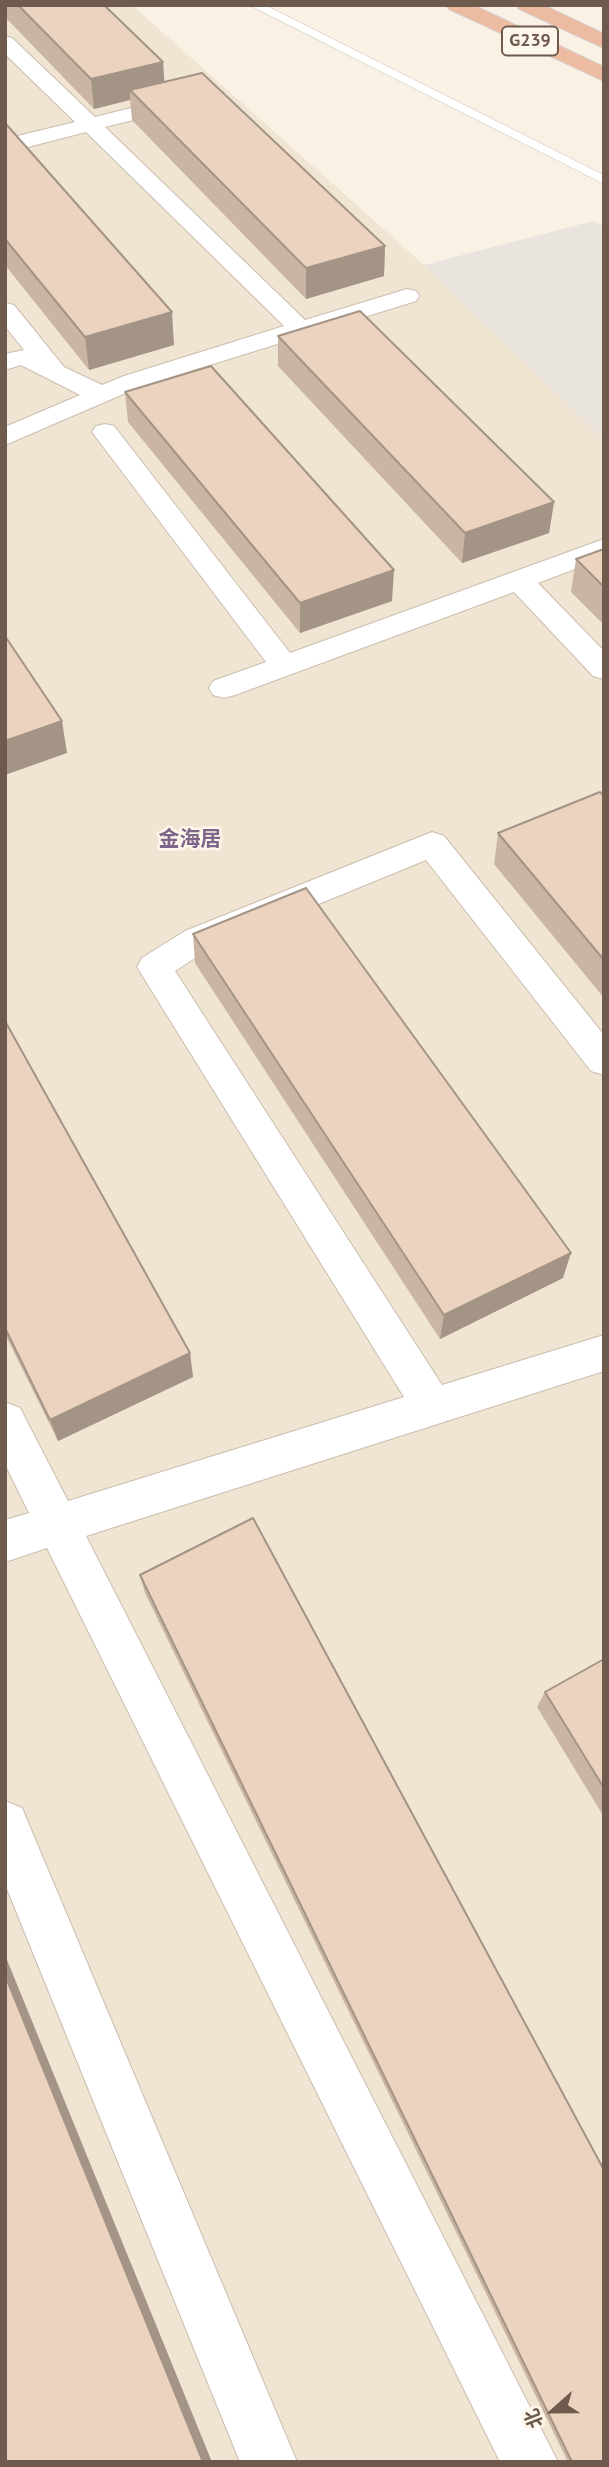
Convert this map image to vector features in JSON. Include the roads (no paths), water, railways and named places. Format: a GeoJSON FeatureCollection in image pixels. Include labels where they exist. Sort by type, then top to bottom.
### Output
{"type":"FeatureCollection","features":[{"type":"Feature","properties":{"kind":"highway","name":"G239"},"geometry":{"type":"LineString","coordinates":[[456,5],[604,75]]}},
{"type":"Feature","properties":{"kind":"highway","name":"G239"},"geometry":{"type":"LineString","coordinates":[[526,5],[604,42]]}},
{"type":"Feature","properties":{"kind":"street"},"geometry":{"type":"LineString","coordinates":[[5,43],[301,329]]}},
{"type":"Feature","properties":{"kind":"street"},"geometry":{"type":"LineString","coordinates":[[5,146],[193,98]]}},
{"type":"Feature","properties":{"kind":"street"},"geometry":{"type":"LineString","coordinates":[[5,437],[132,381],[407,296]]}},
{"type":"Feature","properties":{"kind":"street"},"geometry":{"type":"LineString","coordinates":[[5,310],[55,372]]}},
{"type":"Feature","properties":{"kind":"street"},"geometry":{"type":"LineString","coordinates":[[5,362],[24,357],[101,395]]}},
{"type":"Feature","properties":{"kind":"street"},"geometry":{"type":"LineString","coordinates":[[104,432],[284,666]]}},
{"type":"Feature","properties":{"kind":"street"},"geometry":{"type":"LineString","coordinates":[[223,688],[604,548]]}},
{"type":"Feature","properties":{"kind":"street"},"geometry":{"type":"LineString","coordinates":[[518,579],[604,669]]}},
{"type":"Feature","properties":{"kind":"street"},"geometry":{"type":"LineString","coordinates":[[433,1406],[154,967],[197,940],[432,844],[604,1060]]}},
{"type":"Feature","properties":{"kind":"street"},"geometry":{"type":"LineString","coordinates":[[5,1541],[604,1353]]}},
{"type":"Feature","properties":{"kind":"street"},"geometry":{"type":"LineString","coordinates":[[5,1421],[530,2462]]}},
{"type":"Feature","properties":{"kind":"street"},"geometry":{"type":"LineString","coordinates":[[5,1825],[269,2462]]}},
{"type":"Feature","properties":{"kind":"lane"},"geometry":{"type":"LineString","coordinates":[[255,5],[604,180]]}},
{"type":"Feature","properties":{"kind":"district","name":"金海居"},"geometry":{"type":"Point","coordinates":[190,840]}}]}
